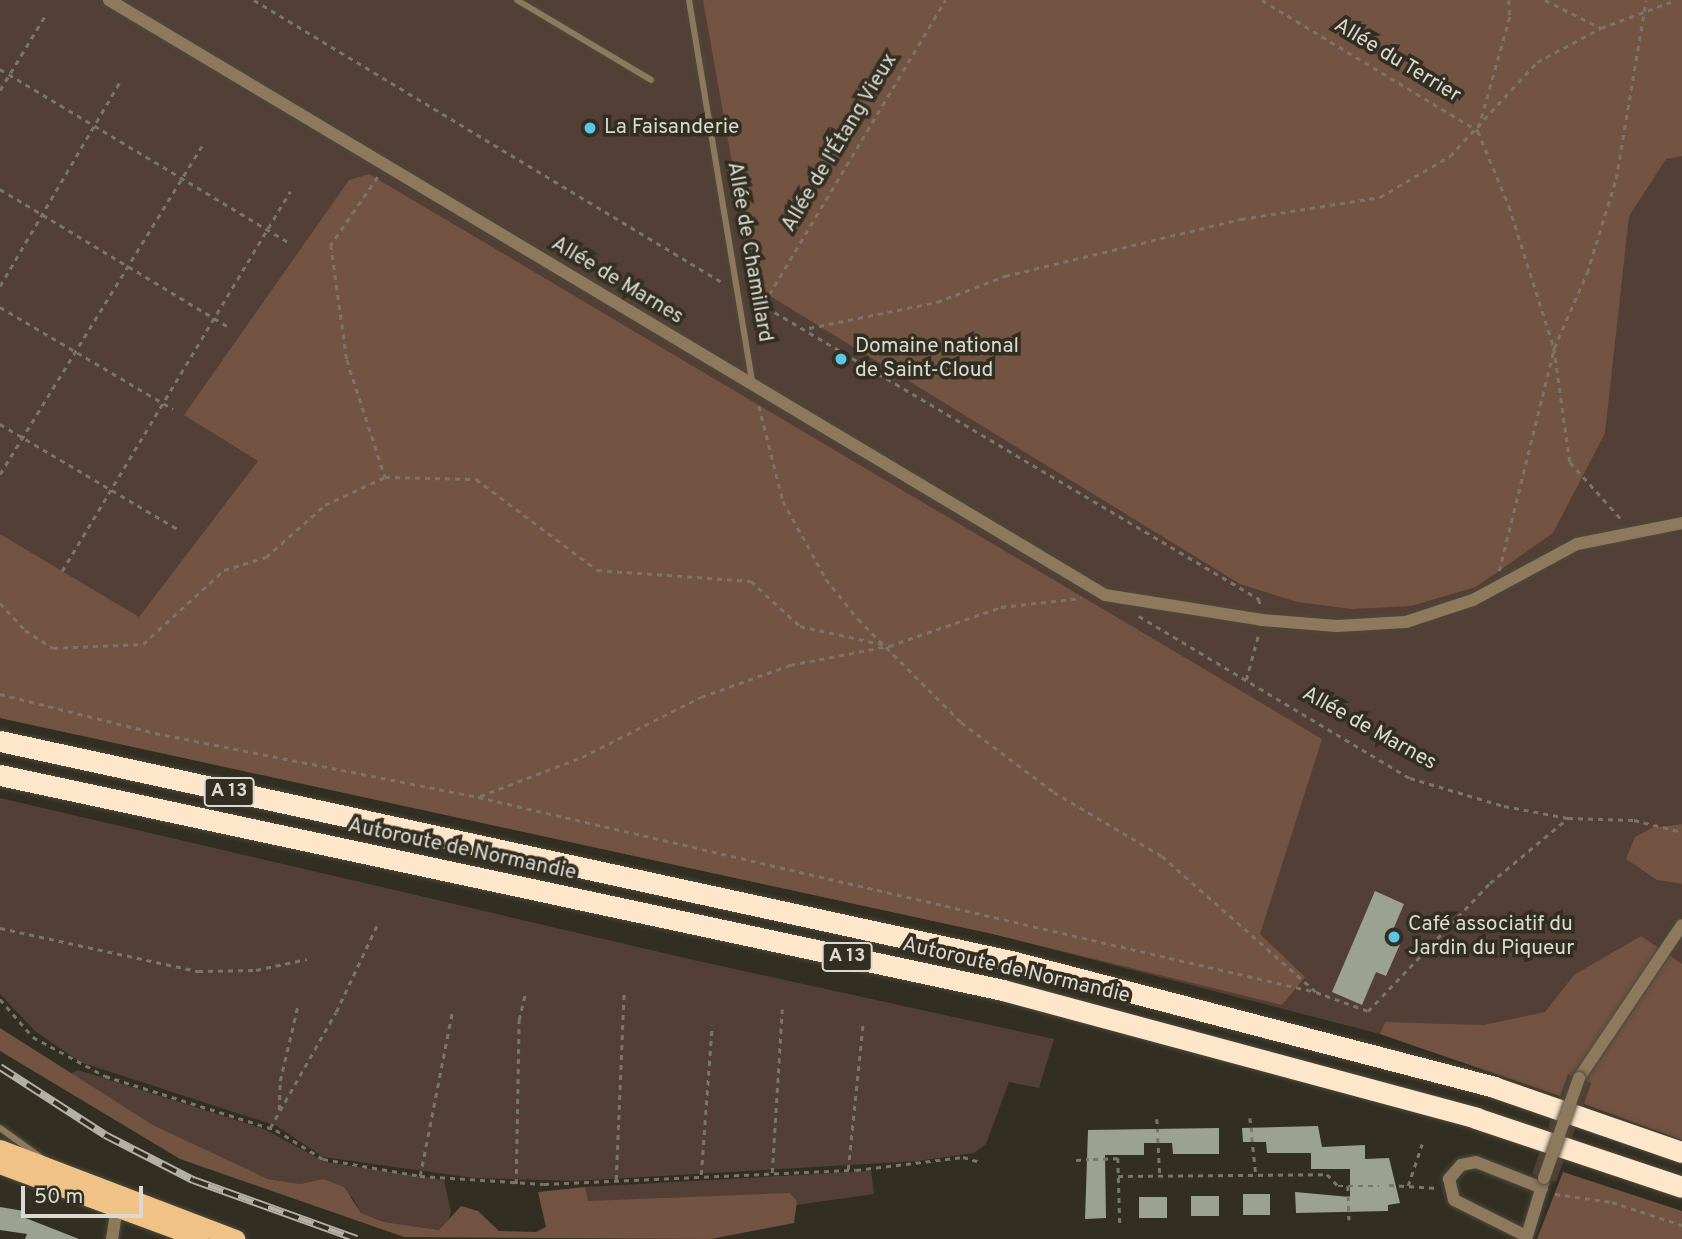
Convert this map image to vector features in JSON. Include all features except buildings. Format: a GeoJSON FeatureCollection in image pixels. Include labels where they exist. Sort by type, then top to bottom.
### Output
{"type":"FeatureCollection","features":[{"type":"Feature","properties":{"kind":"highway","name":"Autoroute de Normandie"},"geometry":{"type":"LineString","coordinates":[[0,741],[1037,967],[1493,1087],[1682,1152]]}},
{"type":"Feature","properties":{"kind":"highway","name":"Autoroute de Normandie"},"geometry":{"type":"LineString","coordinates":[[0,775],[1003,990],[1476,1118],[1682,1187]]}},
{"type":"Feature","properties":{"kind":"main road"},"geometry":{"type":"LineString","coordinates":[[0,1149],[51,1166],[200,1239]]}},
{"type":"Feature","properties":{"kind":"main road"},"geometry":{"type":"LineString","coordinates":[[0,1165],[236,1239]]}},
{"type":"Feature","properties":{"kind":"street","name":"Allée de Marnes"},"geometry":{"type":"LineString","coordinates":[[109,0],[1105,595],[1262,620],[1338,626],[1406,622],[1440,615],[1494,589],[1553,554],[1633,530],[1682,523]]}},
{"type":"Feature","properties":{"kind":"street"},"geometry":{"type":"LineString","coordinates":[[1543,1183],[1476,1162],[1453,1170],[1449,1189],[1468,1210],[1526,1238],[1579,1078],[1682,925]]}},
{"type":"Feature","properties":{"kind":"street"},"geometry":{"type":"LineString","coordinates":[[112,1239],[118,1200]]}},
{"type":"Feature","properties":{"kind":"lane"},"geometry":{"type":"LineString","coordinates":[[517,0],[651,79]]}},
{"type":"Feature","properties":{"kind":"lane","name":"Allée de Chamillard"},"geometry":{"type":"LineString","coordinates":[[689,0],[754,386]]}},
{"type":"Feature","properties":{"kind":"lane"},"geometry":{"type":"LineString","coordinates":[[0,1128],[51,1166]]}},
{"type":"Feature","properties":{"kind":"path"},"geometry":{"type":"LineString","coordinates":[[254,0],[738,291],[809,328],[1259,599]]}},
{"type":"Feature","properties":{"kind":"path","name":"Allée de l'Étang Vieux"},"geometry":{"type":"LineString","coordinates":[[764,303],[945,0]]}},
{"type":"Feature","properties":{"kind":"path","name":"Allée du Terrier"},"geometry":{"type":"LineString","coordinates":[[1262,0],[1478,131]]}},
{"type":"Feature","properties":{"kind":"path"},"geometry":{"type":"LineString","coordinates":[[1509,0],[1510,17],[1478,131],[1510,206],[1554,348],[1570,462],[1633,530]]}},
{"type":"Feature","properties":{"kind":"path"},"geometry":{"type":"LineString","coordinates":[[1545,0],[1601,28]]}},
{"type":"Feature","properties":{"kind":"path"},"geometry":{"type":"LineString","coordinates":[[1494,589],[1523,491],[1554,348],[1587,273],[1616,179],[1647,8],[1646,0]]}},
{"type":"Feature","properties":{"kind":"path"},"geometry":{"type":"LineString","coordinates":[[809,328],[937,302],[1005,276],[1241,219],[1380,197],[1450,156],[1478,131],[1537,62],[1601,28],[1647,8],[1676,0]]}},
{"type":"Feature","properties":{"kind":"path"},"geometry":{"type":"LineString","coordinates":[[0,90],[46,14]]}},
{"type":"Feature","properties":{"kind":"path"},"geometry":{"type":"LineString","coordinates":[[0,69],[291,244]]}},
{"type":"Feature","properties":{"kind":"path"},"geometry":{"type":"LineString","coordinates":[[0,286],[121,80]]}},
{"type":"Feature","properties":{"kind":"path"},"geometry":{"type":"LineString","coordinates":[[0,474],[202,146]]}},
{"type":"Feature","properties":{"kind":"path"},"geometry":{"type":"LineString","coordinates":[[385,477],[347,360],[331,245],[386,166]]}},
{"type":"Feature","properties":{"kind":"path"},"geometry":{"type":"LineString","coordinates":[[0,189],[229,327]]}},
{"type":"Feature","properties":{"kind":"path"},"geometry":{"type":"LineString","coordinates":[[62,571],[290,191]]}},
{"type":"Feature","properties":{"kind":"path"},"geometry":{"type":"LineString","coordinates":[[0,307],[173,409]]}},
{"type":"Feature","properties":{"kind":"path"},"geometry":{"type":"LineString","coordinates":[[754,386],[783,501],[826,579],[858,619],[889,646],[961,722],[1054,792],[1162,856],[1317,992]]}},
{"type":"Feature","properties":{"kind":"path"},"geometry":{"type":"LineString","coordinates":[[0,424],[181,531]]}},
{"type":"Feature","properties":{"kind":"path"},"geometry":{"type":"LineString","coordinates":[[0,603],[25,630],[52,648],[144,644],[225,570],[267,557],[325,505],[385,477],[476,479],[597,570],[751,581],[800,626],[889,646]]}},
{"type":"Feature","properties":{"kind":"path"},"geometry":{"type":"LineString","coordinates":[[478,797],[582,757],[726,688],[790,665],[889,646],[1001,607],[1105,595]]}},
{"type":"Feature","properties":{"kind":"path","name":"Allée de Marnes"},"geometry":{"type":"LineString","coordinates":[[1105,595],[1410,778],[1462,797],[1568,818],[1634,820],[1682,832]]}},
{"type":"Feature","properties":{"kind":"path"},"geometry":{"type":"LineString","coordinates":[[1246,680],[1262,620]]}},
{"type":"Feature","properties":{"kind":"path"},"geometry":{"type":"LineString","coordinates":[[0,694],[155,733],[478,797],[1317,992],[1368,1011],[1490,883],[1568,818]]}},
{"type":"Feature","properties":{"kind":"path"},"geometry":{"type":"LineString","coordinates":[[270,1128],[378,923]]}},
{"type":"Feature","properties":{"kind":"path"},"geometry":{"type":"LineString","coordinates":[[0,928],[198,971],[256,970],[307,959]]}},
{"type":"Feature","properties":{"kind":"path"},"geometry":{"type":"LineString","coordinates":[[616,1180],[624,991]]}},
{"type":"Feature","properties":{"kind":"path"},"geometry":{"type":"LineString","coordinates":[[516,1184],[519,1020],[526,993]]}},
{"type":"Feature","properties":{"kind":"path"},"geometry":{"type":"LineString","coordinates":[[0,999],[33,1037],[78,1065],[270,1128],[323,1159],[420,1176],[516,1184],[848,1170],[963,1157],[980,1163]]}},
{"type":"Feature","properties":{"kind":"path"},"geometry":{"type":"LineString","coordinates":[[279,1114],[280,1081],[298,1004]]}},
{"type":"Feature","properties":{"kind":"path"},"geometry":{"type":"LineString","coordinates":[[772,1174],[782,1009]]}},
{"type":"Feature","properties":{"kind":"path"},"geometry":{"type":"LineString","coordinates":[[420,1176],[452,1013]]}},
{"type":"Feature","properties":{"kind":"path"},"geometry":{"type":"LineString","coordinates":[[848,1170],[863,1022]]}},
{"type":"Feature","properties":{"kind":"path"},"geometry":{"type":"LineString","coordinates":[[701,1176],[712,1025]]}},
{"type":"Feature","properties":{"kind":"path"},"geometry":{"type":"LineString","coordinates":[[1250,1118],[1252,1132]]}},
{"type":"Feature","properties":{"kind":"path"},"geometry":{"type":"LineString","coordinates":[[1157,1119],[1158,1132]]}},
{"type":"Feature","properties":{"kind":"path"},"geometry":{"type":"LineString","coordinates":[[1252,1137],[1256,1174]]}},
{"type":"Feature","properties":{"kind":"path"},"geometry":{"type":"LineString","coordinates":[[1158,1138],[1160,1175]]}},
{"type":"Feature","properties":{"kind":"path"},"geometry":{"type":"LineString","coordinates":[[1408,1186],[1422,1144]]}},
{"type":"Feature","properties":{"kind":"path"},"geometry":{"type":"LineString","coordinates":[[1076,1160],[1118,1158],[1120,1226]]}},
{"type":"Feature","properties":{"kind":"path"},"geometry":{"type":"LineString","coordinates":[[1118,1175],[1327,1174],[1338,1186],[1379,1186]]}},
{"type":"Feature","properties":{"kind":"path"},"geometry":{"type":"LineString","coordinates":[[1389,1185],[1449,1189]]}},
{"type":"Feature","properties":{"kind":"path"},"geometry":{"type":"LineString","coordinates":[[1348,1186],[1349,1220]]}},
{"type":"Feature","properties":{"kind":"path"},"geometry":{"type":"LineString","coordinates":[[1552,1202],[1555,1194],[1612,1202],[1682,1225]]}},
{"type":"Feature","properties":{"kind":"shaded area","name":"Domaine national de Saint-Cloud"},"geometry":{"type":"Polygon","coordinates":[[[0,0],[1682,0],[1682,1140],[1584,1104],[1556,1182],[1532,1174],[1559,1096],[1380,1034],[993,934],[0,718],[0,0]]]}},
{"type":"Feature","properties":{"kind":"shaded area"},"geometry":{"type":"Polygon","coordinates":[[[703,0],[1682,0],[1682,156],[1666,159],[1629,216],[1605,433],[1553,533],[1476,587],[1411,606],[1352,609],[1297,602],[1240,584],[754,286],[703,0]]]}},
{"type":"Feature","properties":{"kind":"shaded area"},"geometry":{"type":"Polygon","coordinates":[[[369,174],[1322,739],[1260,934],[1305,977],[1282,1005],[993,934],[0,718],[0,534],[139,617],[258,461],[184,415],[349,180],[369,174]]]}},
{"type":"Feature","properties":{"kind":"shaded area"},"geometry":{"type":"Polygon","coordinates":[[[0,798],[698,961],[1054,1039],[1039,1088],[1009,1082],[986,1144],[974,1153],[918,1161],[575,1181],[474,1178],[323,1157],[277,1126],[80,1062],[35,1031],[0,994],[0,798]]]}},
{"type":"Feature","properties":{"kind":"shaded area"},"geometry":{"type":"Polygon","coordinates":[[[1682,824],[1682,884],[1657,880],[1626,859],[1635,837],[1652,828],[1682,824]]]}},
{"type":"Feature","properties":{"kind":"shaded area"},"geometry":{"type":"Polygon","coordinates":[[[1641,936],[1682,964],[1682,1140],[1584,1104],[1591,1083],[1568,1074],[1560,1096],[1380,1034],[1385,1022],[1484,1025],[1545,1012],[1574,975],[1641,936]]]}},
{"type":"Feature","properties":{"kind":"shaded area"},"geometry":{"type":"Polygon","coordinates":[[[0,1028],[153,1125],[268,1179],[300,1184],[323,1179],[344,1187],[361,1213],[384,1222],[439,1230],[461,1206],[478,1211],[499,1231],[536,1232],[546,1227],[538,1192],[585,1187],[588,1201],[790,1193],[797,1201],[794,1223],[711,1239],[404,1237],[180,1159],[0,1051],[0,1028]]]}},
{"type":"Feature","properties":{"kind":"shaded area"},"geometry":{"type":"Polygon","coordinates":[[[78,1070],[264,1129],[325,1162],[444,1180],[451,1212],[447,1225],[439,1230],[384,1222],[361,1213],[353,1198],[323,1179],[300,1184],[268,1179],[153,1125],[70,1074],[78,1070]]]}},
{"type":"Feature","properties":{"kind":"shaded area"},"geometry":{"type":"Polygon","coordinates":[[[871,1171],[874,1194],[796,1205],[587,1201],[585,1187],[871,1171]]]}},
{"type":"Feature","properties":{"kind":"shaded area"},"geometry":{"type":"Polygon","coordinates":[[[1563,1172],[1682,1211],[1682,1239],[1537,1239],[1563,1172]]]}},
{"type":"Feature","properties":{"kind":"railway"},"geometry":{"type":"LineString","coordinates":[[0,1067],[105,1135],[193,1180],[357,1239]]}},
{"type":"Feature","properties":{"kind":"place","name":"La Faisanderie"},"geometry":{"type":"Point","coordinates":[590,128]}},
{"type":"Feature","properties":{"kind":"place","name":"Domaine national de Saint-Cloud"},"geometry":{"type":"Point","coordinates":[841,359]}},
{"type":"Feature","properties":{"kind":"place","name":"Café associatif du Jardin du Piqueur"},"geometry":{"type":"Point","coordinates":[1394,937]}}]}
